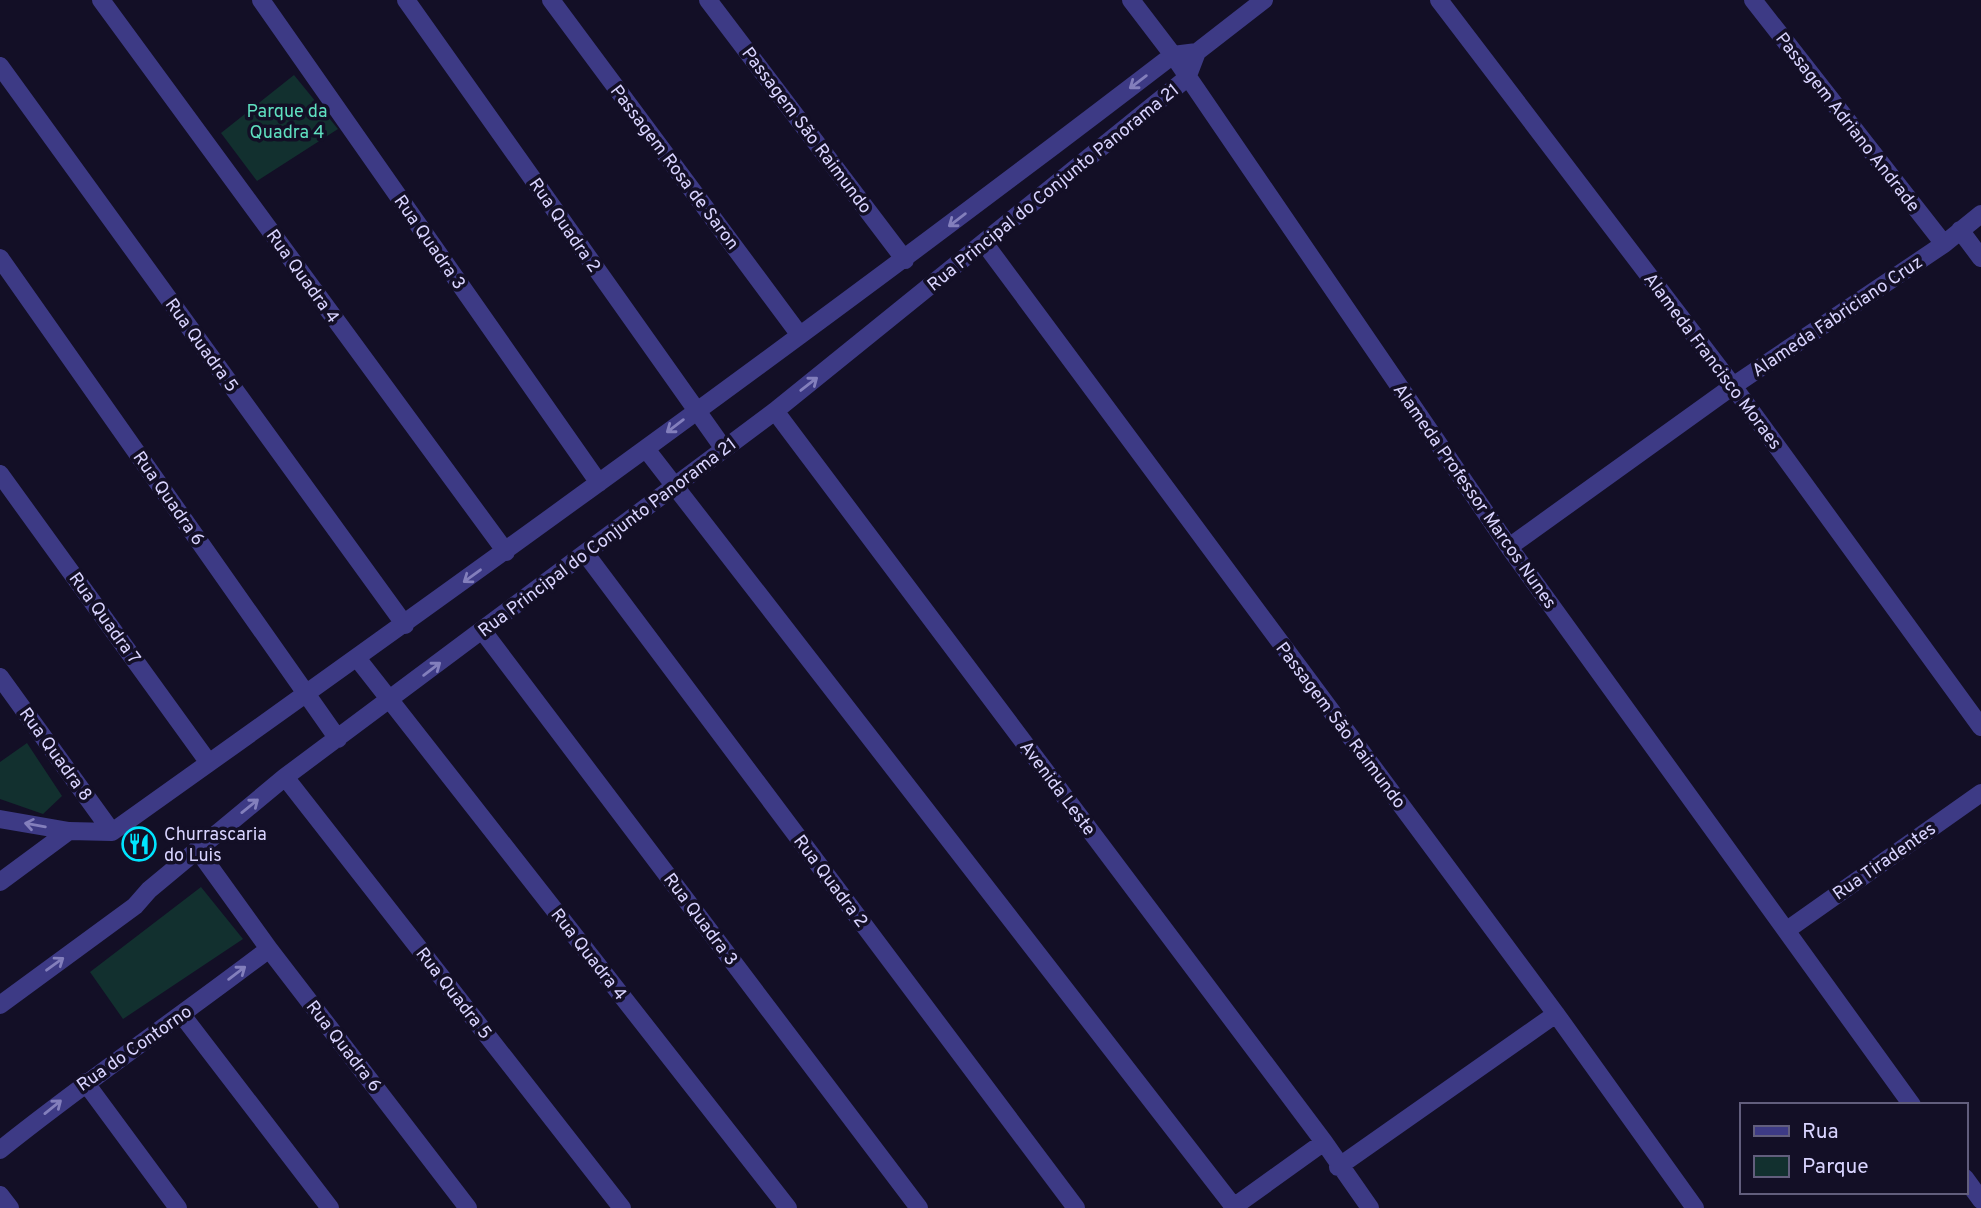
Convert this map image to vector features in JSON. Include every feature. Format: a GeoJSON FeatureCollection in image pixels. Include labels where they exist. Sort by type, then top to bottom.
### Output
{"type":"FeatureCollection","features":[{"type":"Feature","properties":{"kind":"street","name":"Rua Quadra 4"},"geometry":{"type":"LineString","coordinates":[[101,0],[506,552]]}},
{"type":"Feature","properties":{"kind":"street","name":"Rua Quadra 3"},"geometry":{"type":"LineString","coordinates":[[261,0],[599,483]]}},
{"type":"Feature","properties":{"kind":"street","name":"Rua Quadra 2"},"geometry":{"type":"LineString","coordinates":[[406,0],[724,449]]}},
{"type":"Feature","properties":{"kind":"street","name":"Passagem Rosa de Saron"},"geometry":{"type":"LineString","coordinates":[[551,0],[799,334]]}},
{"type":"Feature","properties":{"kind":"street","name":"Passagem São Raimundo"},"geometry":{"type":"LineString","coordinates":[[708,0],[905,260]]}},
{"type":"Feature","properties":{"kind":"street","name":"Alameda Professor Marcos Nunes"},"geometry":{"type":"LineString","coordinates":[[1131,0],[1173,55],[1186,78],[1509,547],[1911,1103]]}},
{"type":"Feature","properties":{"kind":"street","name":"Rua Principal do Conjunto Panorama 21"},"geometry":{"type":"LineString","coordinates":[[0,1005],[135,906],[149,890],[285,777],[775,411],[985,244],[1186,78],[1197,52],[1264,0]]}},
{"type":"Feature","properties":{"kind":"street","name":"Alameda Francisco Moraes"},"geometry":{"type":"LineString","coordinates":[[1439,0],[1733,386],[1981,727]]}},
{"type":"Feature","properties":{"kind":"street","name":"Passagem Adriano Andrade"},"geometry":{"type":"LineString","coordinates":[[1753,0],[1944,244]]}},
{"type":"Feature","properties":{"kind":"street","name":"Rua Principal do Conjunto Panorama 21"},"geometry":{"type":"LineString","coordinates":[[111,832],[506,552],[799,334],[905,260],[1173,55],[1197,52]]}},
{"type":"Feature","properties":{"kind":"street","name":"Rua Quadra 5"},"geometry":{"type":"LineString","coordinates":[[0,65],[405,625]]}},
{"type":"Feature","properties":{"kind":"street"},"geometry":{"type":"LineString","coordinates":[[1981,214],[1960,230],[1981,258]]}},
{"type":"Feature","properties":{"kind":"street","name":"Alameda Fabriciano Cruz"},"geometry":{"type":"LineString","coordinates":[[1509,547],[1733,386],[1944,244],[1960,230]]}},
{"type":"Feature","properties":{"kind":"street","name":"Passagem São Raimundo"},"geometry":{"type":"LineString","coordinates":[[985,244],[1556,1014],[1695,1208]]}},
{"type":"Feature","properties":{"kind":"street","name":"Rua Quadra 6"},"geometry":{"type":"LineString","coordinates":[[0,258],[338,739]]}},
{"type":"Feature","properties":{"kind":"street","name":"Avenida Leste"},"geometry":{"type":"LineString","coordinates":[[775,411],[1324,1142],[1338,1167]]}},
{"type":"Feature","properties":{"kind":"street"},"geometry":{"type":"LineString","coordinates":[[646,449],[1233,1207],[1324,1142]]}},
{"type":"Feature","properties":{"kind":"street","name":"Rua Quadra 7"},"geometry":{"type":"LineString","coordinates":[[0,474],[209,763]]}},
{"type":"Feature","properties":{"kind":"street","name":"Rua Quadra 2"},"geometry":{"type":"LineString","coordinates":[[585,553],[1076,1208]]}},
{"type":"Feature","properties":{"kind":"street","name":"Rua Quadra 3"},"geometry":{"type":"LineString","coordinates":[[482,630],[919,1208]]}},
{"type":"Feature","properties":{"kind":"street"},"geometry":{"type":"LineString","coordinates":[[357,658],[391,700]]}},
{"type":"Feature","properties":{"kind":"street","name":"Rua Quadra 8"},"geometry":{"type":"LineString","coordinates":[[0,677],[111,832]]}},
{"type":"Feature","properties":{"kind":"street","name":"Rua Quadra 4"},"geometry":{"type":"LineString","coordinates":[[391,700],[788,1208]]}},
{"type":"Feature","properties":{"kind":"street","name":"Rua Quadra 5"},"geometry":{"type":"LineString","coordinates":[[285,777],[622,1208]]}},
{"type":"Feature","properties":{"kind":"street","name":"Rua Tiradentes"},"geometry":{"type":"LineString","coordinates":[[1787,930],[1981,793]]}},
{"type":"Feature","properties":{"kind":"street"},"geometry":{"type":"LineString","coordinates":[[0,819],[69,831],[111,832]]}},
{"type":"Feature","properties":{"kind":"street"},"geometry":{"type":"LineString","coordinates":[[0,882],[69,831]]}},
{"type":"Feature","properties":{"kind":"street","name":"Rua Quadra 6"},"geometry":{"type":"LineString","coordinates":[[197,849],[269,949],[468,1208]]}},
{"type":"Feature","properties":{"kind":"street","name":"Rua do Contorno"},"geometry":{"type":"LineString","coordinates":[[0,1150],[85,1082],[182,1015],[269,949]]}},
{"type":"Feature","properties":{"kind":"street"},"geometry":{"type":"LineString","coordinates":[[1370,1208],[1338,1167],[1556,1014]]}},
{"type":"Feature","properties":{"kind":"street"},"geometry":{"type":"LineString","coordinates":[[182,1015],[330,1208]]}},
{"type":"Feature","properties":{"kind":"street"},"geometry":{"type":"LineString","coordinates":[[85,1082],[178,1208]]}},
{"type":"Feature","properties":{"kind":"street"},"geometry":{"type":"LineString","coordinates":[[1967,1181],[1981,1200]]}},
{"type":"Feature","properties":{"kind":"street"},"geometry":{"type":"LineString","coordinates":[[0,1195],[10,1208]]}},
{"type":"Feature","properties":{"kind":"green space","name":"Parque da Quadra 4"},"geometry":{"type":"Polygon","coordinates":[[[294,75],[338,129],[257,181],[221,133],[294,75]]]}},
{"type":"Feature","properties":{"kind":"green space"},"geometry":{"type":"Polygon","coordinates":[[[27,743],[62,796],[43,814],[0,799],[0,762],[27,743]]]}},
{"type":"Feature","properties":{"kind":"green space"},"geometry":{"type":"Polygon","coordinates":[[[201,887],[243,939],[123,1019],[90,972],[201,887]]]}},
{"type":"Feature","properties":{"kind":"place","name":"Churrascaria do Luis"},"geometry":{"type":"Point","coordinates":[139,844]}}]}
